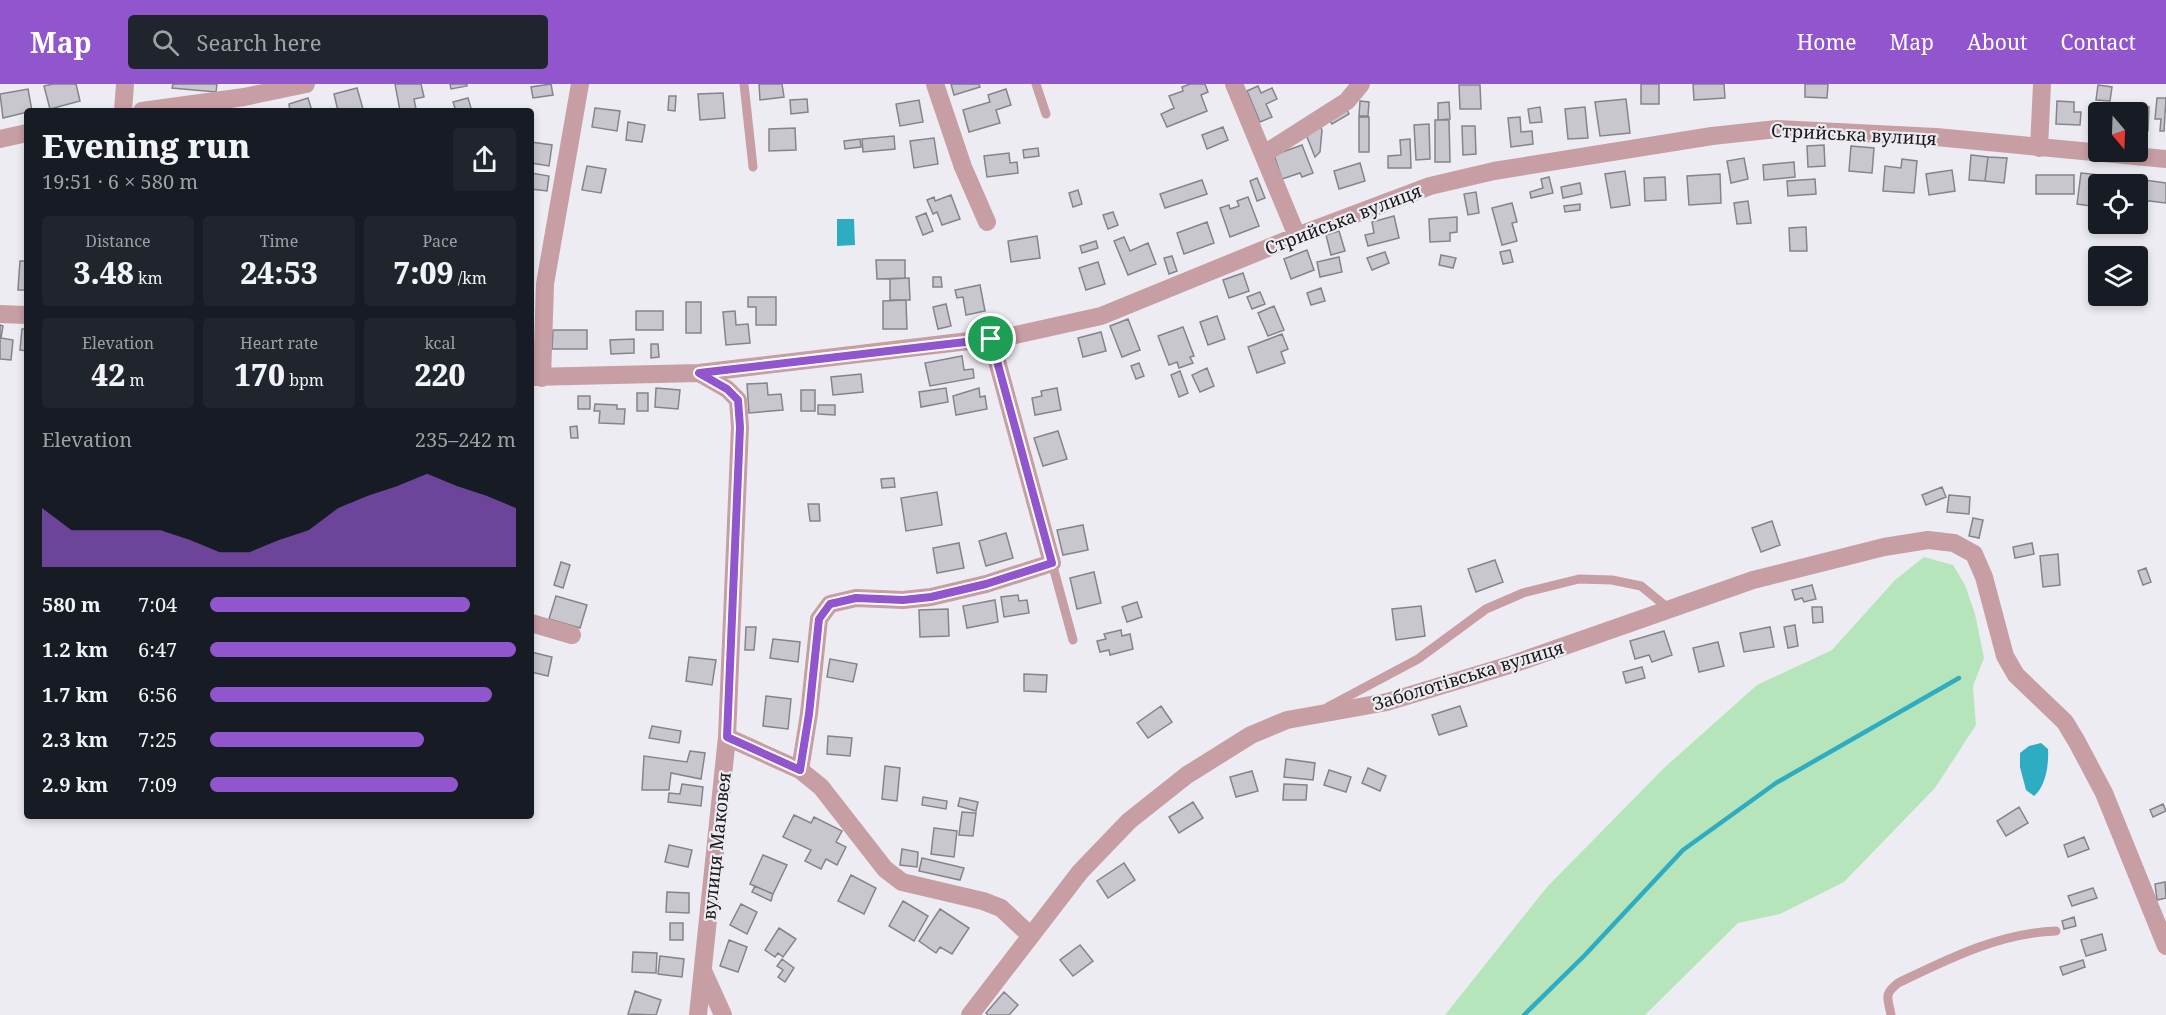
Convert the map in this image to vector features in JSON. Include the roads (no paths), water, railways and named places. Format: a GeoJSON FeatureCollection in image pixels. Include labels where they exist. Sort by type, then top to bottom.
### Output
{"type":"FeatureCollection","features":[{"type":"Feature","properties":{"kind":"street"},"geometry":{"type":"LineString","coordinates":[[123,108],[125,84]]}},
{"type":"Feature","properties":{"kind":"street"},"geometry":{"type":"LineString","coordinates":[[163,108],[241,97],[306,84]]}},
{"type":"Feature","properties":{"kind":"street"},"geometry":{"type":"LineString","coordinates":[[536,377],[545,284],[580,84]]}},
{"type":"Feature","properties":{"kind":"street"},"geometry":{"type":"LineString","coordinates":[[935,84],[963,167],[987,222]]}},
{"type":"Feature","properties":{"kind":"street"},"geometry":{"type":"LineString","coordinates":[[1234,84],[1297,236]]}},
{"type":"Feature","properties":{"kind":"street"},"geometry":{"type":"LineString","coordinates":[[1264,154],[1347,101],[1361,84]]}},
{"type":"Feature","properties":{"kind":"street"},"geometry":{"type":"LineString","coordinates":[[2039,148],[2042,84]]}},
{"type":"Feature","properties":{"kind":"street","name":"Стрийська вулиця"},"geometry":{"type":"LineString","coordinates":[[536,377],[699,373],[991,339],[1101,316],[1297,236],[1441,183],[1494,171],[1712,136],[1777,129],[1936,137],[2166,159]]}},
{"type":"Feature","properties":{"kind":"street"},"geometry":{"type":"LineString","coordinates":[[0,139],[24,134]]}},
{"type":"Feature","properties":{"kind":"street"},"geometry":{"type":"LineString","coordinates":[[0,314],[24,315]]}},
{"type":"Feature","properties":{"kind":"street"},"geometry":{"type":"LineString","coordinates":[[800,770],[809,714],[819,619],[830,604],[856,598],[903,600],[931,597],[986,584],[1052,563],[991,339]]}},
{"type":"Feature","properties":{"kind":"street","name":"вулиця Маковея"},"geometry":{"type":"LineString","coordinates":[[698,1015],[727,737],[740,439],[738,400],[727,389],[699,373]]}},
{"type":"Feature","properties":{"kind":"street","name":"Заболотівська вулиця"},"geometry":{"type":"LineString","coordinates":[[970,1015],[1080,872],[1129,821],[1187,775],[1251,735],[1287,720],[1387,702],[1513,664],[1753,580],[1884,547],[1928,540],[1954,543],[1974,554],[1984,577],[2005,657],[2016,675],[2065,722],[2077,741],[2104,793],[2166,946]]}},
{"type":"Feature","properties":{"kind":"street"},"geometry":{"type":"LineString","coordinates":[[534,624],[572,635]]}},
{"type":"Feature","properties":{"kind":"street"},"geometry":{"type":"LineString","coordinates":[[727,737],[800,770],[821,787],[885,869],[902,882],[982,901],[1001,908],[1031,936]]}},
{"type":"Feature","properties":{"kind":"street"},"geometry":{"type":"LineString","coordinates":[[704,972],[723,1015]]}},
{"type":"Feature","properties":{"kind":"lane"},"geometry":{"type":"LineString","coordinates":[[744,84],[753,167]]}},
{"type":"Feature","properties":{"kind":"lane"},"geometry":{"type":"LineString","coordinates":[[1036,84],[1046,114]]}},
{"type":"Feature","properties":{"kind":"lane"},"geometry":{"type":"LineString","coordinates":[[1052,563],[1073,640]]}},
{"type":"Feature","properties":{"kind":"lane"},"geometry":{"type":"LineString","coordinates":[[1316,714],[1418,659],[1486,609],[1523,593],[1580,579],[1612,580],[1641,586],[1663,604],[1662,611]]}},
{"type":"Feature","properties":{"kind":"lane"},"geometry":{"type":"LineString","coordinates":[[1891,1015],[1887,995],[1888,991],[1898,983],[1990,943],[2039,932],[2056,931]]}},
{"type":"Feature","properties":{"kind":"water"},"geometry":{"type":"Polygon","coordinates":[[[837,219],[854,219],[855,245],[837,246],[837,219]]]}},
{"type":"Feature","properties":{"kind":"water"},"geometry":{"type":"Polygon","coordinates":[[[2041,743],[2048,749],[2048,761],[2044,781],[2034,796],[2026,790],[2020,767],[2020,753],[2029,746],[2041,743]]]}},
{"type":"Feature","properties":{"kind":"waterway"},"geometry":{"type":"LineString","coordinates":[[1524,1015],[1584,956],[1683,850],[1776,783],[1959,678]]}}]}
